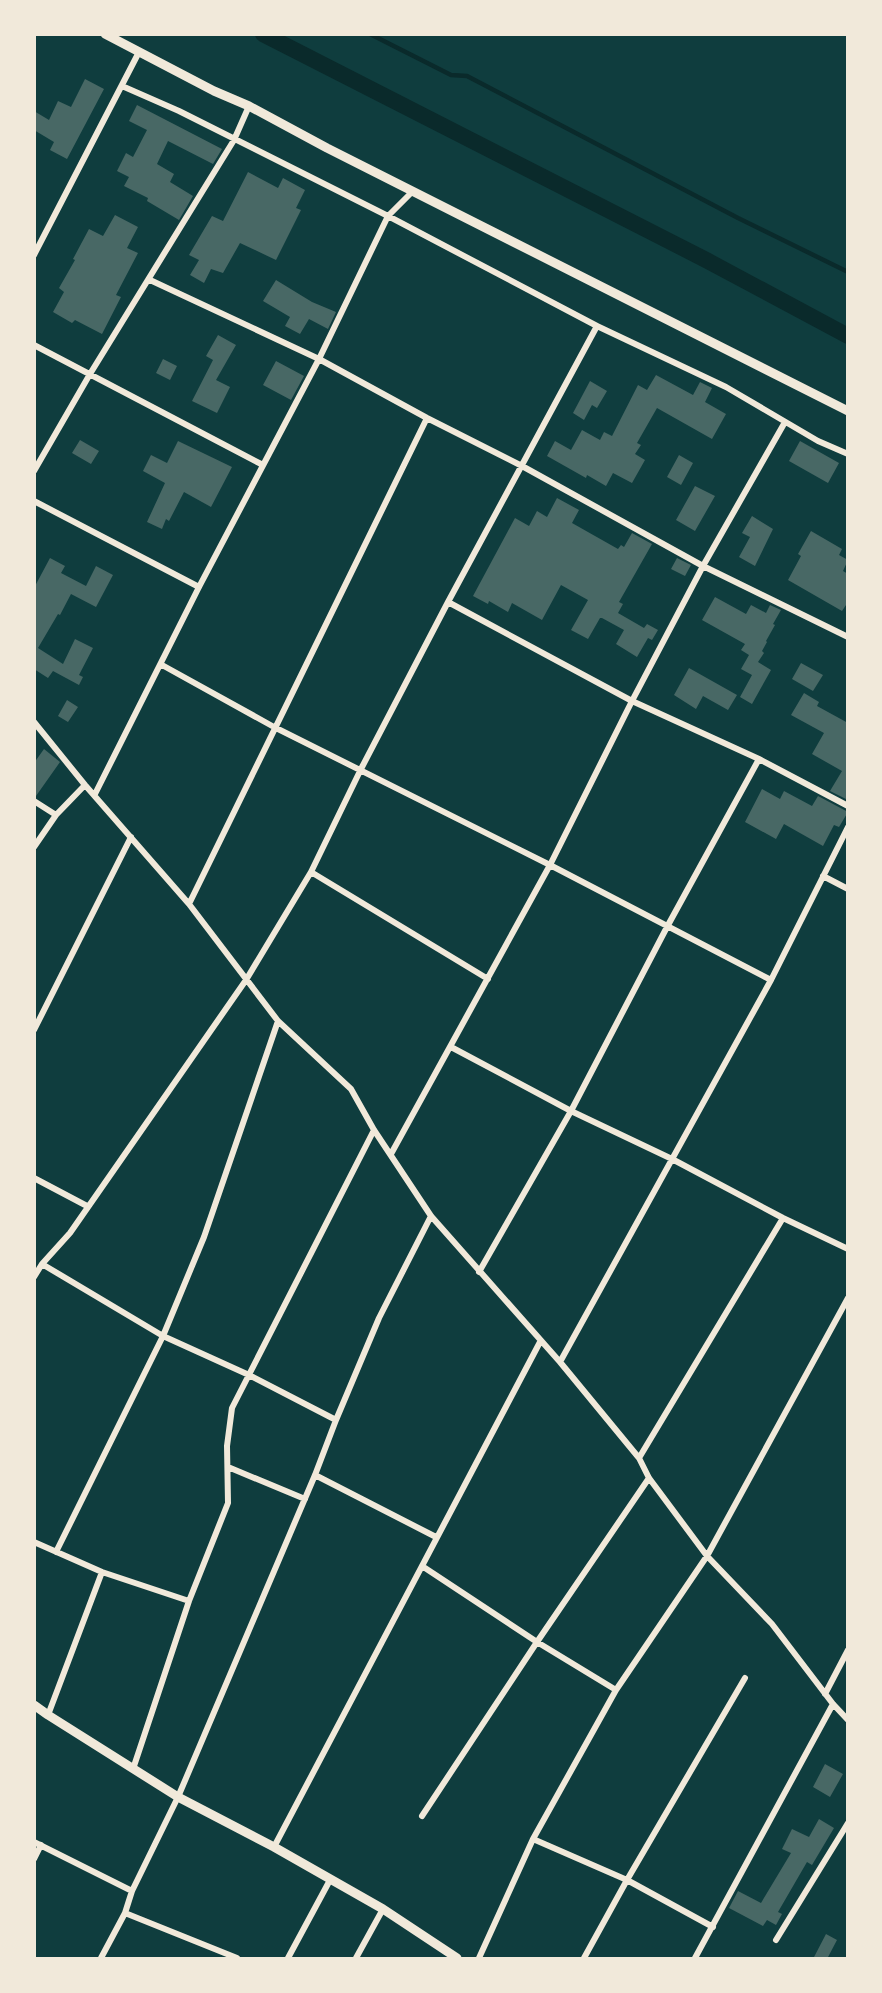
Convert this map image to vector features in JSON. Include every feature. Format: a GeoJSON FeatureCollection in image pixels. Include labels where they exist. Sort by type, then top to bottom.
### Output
{"type":"FeatureCollection","features":[{"type":"Feature","properties":{"kind":"street"},"geometry":{"type":"LineString","coordinates":[[105,34],[848,411]]}},
{"type":"Feature","properties":{"kind":"street"},"geometry":{"type":"LineString","coordinates":[[34,255],[139,52]]}},
{"type":"Feature","properties":{"kind":"street"},"geometry":{"type":"LineString","coordinates":[[122,86],[388,216],[597,326],[726,387],[848,454]]}},
{"type":"Feature","properties":{"kind":"street"},"geometry":{"type":"LineString","coordinates":[[34,471],[90,374],[150,280],[234,140],[249,106]]}},
{"type":"Feature","properties":{"kind":"street"},"geometry":{"type":"LineString","coordinates":[[94,794],[162,665],[199,587],[319,359],[388,216],[412,191]]}},
{"type":"Feature","properties":{"kind":"street"},"geometry":{"type":"LineString","coordinates":[[150,280],[319,359],[427,418],[522,466],[703,566],[848,637]]}},
{"type":"Feature","properties":{"kind":"street"},"geometry":{"type":"LineString","coordinates":[[34,1277],[42,1264],[69,1233],[246,980],[311,872],[361,769],[448,602],[597,326]]}},
{"type":"Feature","properties":{"kind":"street"},"geometry":{"type":"LineString","coordinates":[[34,345],[263,465]]}},
{"type":"Feature","properties":{"kind":"street"},"geometry":{"type":"LineString","coordinates":[[189,904],[427,418]]}},
{"type":"Feature","properties":{"kind":"street"},"geometry":{"type":"LineString","coordinates":[[391,1154],[452,1047],[550,865],[703,566],[786,422]]}},
{"type":"Feature","properties":{"kind":"street"},"geometry":{"type":"LineString","coordinates":[[34,501],[199,587]]}},
{"type":"Feature","properties":{"kind":"street"},"geometry":{"type":"LineString","coordinates":[[448,602],[632,701],[759,759],[848,806]]}},
{"type":"Feature","properties":{"kind":"street"},"geometry":{"type":"LineString","coordinates":[[162,665],[274,727],[550,865],[771,980]]}},
{"type":"Feature","properties":{"kind":"street"},"geometry":{"type":"LineString","coordinates":[[34,722],[85,785],[189,904],[278,1021],[351,1089],[374,1130],[431,1216],[560,1362],[639,1458],[649,1478],[707,1556],[772,1624],[825,1694],[848,1720]]}},
{"type":"Feature","properties":{"kind":"street"},"geometry":{"type":"LineString","coordinates":[[479,1272],[571,1111],[667,927],[759,759]]}},
{"type":"Feature","properties":{"kind":"street"},"geometry":{"type":"LineString","coordinates":[[34,847],[56,815],[85,785]]}},
{"type":"Feature","properties":{"kind":"street"},"geometry":{"type":"LineString","coordinates":[[34,801],[56,815]]}},
{"type":"Feature","properties":{"kind":"street"},"geometry":{"type":"LineString","coordinates":[[560,1362],[771,980],[848,827]]}},
{"type":"Feature","properties":{"kind":"street"},"geometry":{"type":"LineString","coordinates":[[34,1030],[131,837]]}},
{"type":"Feature","properties":{"kind":"street"},"geometry":{"type":"LineString","coordinates":[[311,872],[488,979]]}},
{"type":"Feature","properties":{"kind":"street"},"geometry":{"type":"LineString","coordinates":[[823,876],[848,889]]}},
{"type":"Feature","properties":{"kind":"street"},"geometry":{"type":"LineString","coordinates":[[56,1552],[163,1336],[204,1237],[278,1021]]}},
{"type":"Feature","properties":{"kind":"street"},"geometry":{"type":"LineString","coordinates":[[452,1047],[571,1111],[672,1159],[783,1218],[848,1249]]}},
{"type":"Feature","properties":{"kind":"street"},"geometry":{"type":"LineString","coordinates":[[133,1769],[189,1601],[226,1509],[228,1467],[226,1446],[232,1408],[374,1130]]}},
{"type":"Feature","properties":{"kind":"street"},"geometry":{"type":"LineString","coordinates":[[34,1178],[87,1206]]}},
{"type":"Feature","properties":{"kind":"street"},"geometry":{"type":"LineString","coordinates":[[101,1959],[178,1797],[379,1318],[431,1216]]}},
{"type":"Feature","properties":{"kind":"street"},"geometry":{"type":"LineString","coordinates":[[639,1458],[783,1218]]}},
{"type":"Feature","properties":{"kind":"street"},"geometry":{"type":"LineString","coordinates":[[42,1264],[163,1336],[249,1375],[336,1420]]}},
{"type":"Feature","properties":{"kind":"street"},"geometry":{"type":"LineString","coordinates":[[479,1959],[533,1839],[616,1690],[707,1556],[848,1298]]}},
{"type":"Feature","properties":{"kind":"street"},"geometry":{"type":"LineString","coordinates":[[274,1847],[540,1342]]}},
{"type":"Feature","properties":{"kind":"street"},"geometry":{"type":"LineString","coordinates":[[228,1467],[305,1498]]}},
{"type":"Feature","properties":{"kind":"street"},"geometry":{"type":"LineString","coordinates":[[315,1475],[436,1537]]}},
{"type":"Feature","properties":{"kind":"street"},"geometry":{"type":"LineString","coordinates":[[422,1816],[649,1478]]}},
{"type":"Feature","properties":{"kind":"street"},"geometry":{"type":"LineString","coordinates":[[34,1542],[102,1572],[189,1601]]}},
{"type":"Feature","properties":{"kind":"street"},"geometry":{"type":"LineString","coordinates":[[422,1566],[537,1642],[616,1690]]}},
{"type":"Feature","properties":{"kind":"street"},"geometry":{"type":"LineString","coordinates":[[48,1716],[102,1572]]}},
{"type":"Feature","properties":{"kind":"street"},"geometry":{"type":"LineString","coordinates":[[825,1694],[848,1650]]}},
{"type":"Feature","properties":{"kind":"street"},"geometry":{"type":"LineString","coordinates":[[584,1959],[627,1880],[745,1678]]}},
{"type":"Feature","properties":{"kind":"street"},"geometry":{"type":"LineString","coordinates":[[695,1959],[833,1704]]}},
{"type":"Feature","properties":{"kind":"street"},"geometry":{"type":"LineString","coordinates":[[34,1705],[178,1797],[274,1847],[383,1909],[457,1959]]}},
{"type":"Feature","properties":{"kind":"street"},"geometry":{"type":"LineString","coordinates":[[776,1940],[848,1823]]}},
{"type":"Feature","properties":{"kind":"street"},"geometry":{"type":"LineString","coordinates":[[533,1839],[627,1880],[713,1927]]}},
{"type":"Feature","properties":{"kind":"street"},"geometry":{"type":"LineString","coordinates":[[34,1859],[38,1843],[132,1891]]}},
{"type":"Feature","properties":{"kind":"street"},"geometry":{"type":"LineString","coordinates":[[288,1959],[330,1880]]}},
{"type":"Feature","properties":{"kind":"street"},"geometry":{"type":"LineString","coordinates":[[356,1959],[383,1909]]}},
{"type":"Feature","properties":{"kind":"street"},"geometry":{"type":"LineString","coordinates":[[124,1913],[237,1959]]}},
{"type":"Feature","properties":{"kind":"building"},"geometry":{"type":"Polygon","coordinates":[[[85,79],[104,89],[67,159],[50,150],[54,142],[34,130],[34,111],[49,120],[58,101],[71,107],[85,79]]]}},
{"type":"Feature","properties":{"kind":"building"},"geometry":{"type":"Polygon","coordinates":[[[137,105],[222,149],[213,164],[168,141],[157,164],[174,174],[170,182],[193,196],[179,220],[147,201],[148,198],[124,186],[129,177],[117,171],[126,153],[133,157],[147,130],[129,121],[137,105]]]}},
{"type":"Feature","properties":{"kind":"building"},"geometry":{"type":"Polygon","coordinates":[[[248,172],[278,188],[283,178],[305,190],[296,208],[301,210],[276,260],[240,243],[223,273],[211,269],[204,283],[190,275],[199,260],[189,255],[212,216],[223,221],[248,172]]]}},
{"type":"Feature","properties":{"kind":"building"},"geometry":{"type":"Polygon","coordinates":[[[115,215],[138,227],[127,248],[138,253],[116,295],[121,297],[102,334],[75,320],[72,323],[53,312],[64,292],[59,288],[89,229],[103,236],[115,215]]]}},
{"type":"Feature","properties":{"kind":"building"},"geometry":{"type":"Polygon","coordinates":[[[276,280],[312,302],[336,312],[328,329],[309,319],[300,334],[285,326],[290,317],[263,301],[276,280]]]}},
{"type":"Feature","properties":{"kind":"building"},"geometry":{"type":"Polygon","coordinates":[[[218,335],[236,345],[216,380],[230,387],[217,413],[192,401],[213,360],[206,356],[218,335]]]}},
{"type":"Feature","properties":{"kind":"building"},"geometry":{"type":"Polygon","coordinates":[[[163,359],[177,366],[170,380],[156,373],[163,359]]]}},
{"type":"Feature","properties":{"kind":"building"},"geometry":{"type":"Polygon","coordinates":[[[276,361],[304,376],[291,400],[263,385],[276,361]]]}},
{"type":"Feature","properties":{"kind":"building"},"geometry":{"type":"Polygon","coordinates":[[[656,375],[693,395],[700,382],[712,388],[705,402],[726,414],[712,439],[657,408],[637,443],[641,445],[635,454],[645,460],[632,483],[613,473],[606,486],[587,475],[586,478],[547,456],[555,441],[571,450],[582,430],[600,440],[604,432],[612,436],[638,385],[647,390],[656,375]]]}},
{"type":"Feature","properties":{"kind":"building"},"geometry":{"type":"Polygon","coordinates":[[[590,381],[607,391],[597,408],[592,405],[584,420],[573,413],[590,381]]]}},
{"type":"Feature","properties":{"kind":"building"},"geometry":{"type":"Polygon","coordinates":[[[80,440],[99,451],[91,464],[72,453],[80,440]]]}},
{"type":"Feature","properties":{"kind":"building"},"geometry":{"type":"Polygon","coordinates":[[[178,441],[232,467],[211,507],[184,492],[169,521],[166,519],[162,529],[147,522],[165,483],[143,471],[151,455],[167,463],[178,441]]]}},
{"type":"Feature","properties":{"kind":"building"},"geometry":{"type":"Polygon","coordinates":[[[800,441],[839,463],[828,483],[789,461],[800,441]]]}},
{"type":"Feature","properties":{"kind":"building"},"geometry":{"type":"Polygon","coordinates":[[[679,455],[693,463],[681,485],[667,477],[679,455]]]}},
{"type":"Feature","properties":{"kind":"building"},"geometry":{"type":"Polygon","coordinates":[[[695,486],[715,496],[695,531],[676,520],[695,486]]]}},
{"type":"Feature","properties":{"kind":"building"},"geometry":{"type":"Polygon","coordinates":[[[557,498],[579,510],[572,523],[618,549],[621,545],[624,547],[632,533],[652,544],[619,602],[623,604],[618,613],[644,628],[647,624],[658,630],[652,640],[648,638],[637,657],[616,644],[624,630],[602,618],[588,639],[571,630],[588,600],[561,585],[542,620],[512,603],[508,612],[489,601],[488,604],[473,596],[515,518],[529,526],[537,511],[547,517],[557,498]]]}},
{"type":"Feature","properties":{"kind":"building"},"geometry":{"type":"Polygon","coordinates":[[[752,516],[773,529],[755,566],[739,557],[750,537],[742,533],[752,516]]]}},
{"type":"Feature","properties":{"kind":"building"},"geometry":{"type":"Polygon","coordinates":[[[811,531],[842,549],[839,555],[848,560],[843,571],[848,574],[848,602],[842,611],[788,580],[801,556],[798,554],[811,531]]]}},
{"type":"Feature","properties":{"kind":"building"},"geometry":{"type":"Polygon","coordinates":[[[50,558],[65,566],[61,573],[86,586],[96,566],[113,575],[96,607],[71,594],[38,648],[63,664],[75,639],[93,648],[79,675],[83,677],[79,685],[53,671],[48,678],[34,669],[34,588],[50,558]]]}},
{"type":"Feature","properties":{"kind":"building"},"geometry":{"type":"Polygon","coordinates":[[[677,558],[691,565],[685,576],[671,569],[677,558]]]}},
{"type":"Feature","properties":{"kind":"building"},"geometry":{"type":"Polygon","coordinates":[[[715,597],[746,614],[751,605],[766,613],[770,605],[781,610],[762,651],[764,653],[758,662],[771,670],[752,704],[740,697],[752,675],[741,669],[749,655],[741,650],[745,644],[702,620],[715,597]]]}},
{"type":"Feature","properties":{"kind":"building"},"geometry":{"type":"Polygon","coordinates":[[[801,663],[823,675],[813,691],[792,679],[801,663]]]}},
{"type":"Feature","properties":{"kind":"building"},"geometry":{"type":"Polygon","coordinates":[[[689,668],[737,695],[728,710],[703,696],[696,709],[674,695],[689,668]]]}},
{"type":"Feature","properties":{"kind":"building"},"geometry":{"type":"Polygon","coordinates":[[[804,693],[819,702],[817,706],[848,723],[848,800],[830,791],[842,771],[812,754],[824,733],[791,715],[804,693]]]}},
{"type":"Feature","properties":{"kind":"building"},"geometry":{"type":"Polygon","coordinates":[[[67,700],[78,707],[68,722],[58,716],[67,700]]]}},
{"type":"Feature","properties":{"kind":"building"},"geometry":{"type":"Polygon","coordinates":[[[44,749],[60,762],[36,796],[34,763],[44,749]]]}},
{"type":"Feature","properties":{"kind":"building"},"geometry":{"type":"Polygon","coordinates":[[[762,789],[780,799],[784,791],[812,806],[818,796],[848,812],[839,827],[834,825],[823,846],[784,824],[776,839],[745,822],[762,789]]]}},
{"type":"Feature","properties":{"kind":"building"},"geometry":{"type":"Polygon","coordinates":[[[825,1764],[843,1774],[830,1797],[813,1787],[825,1764]]]}},
{"type":"Feature","properties":{"kind":"building"},"geometry":{"type":"Polygon","coordinates":[[[819,1819],[834,1828],[812,1865],[807,1862],[778,1912],[782,1914],[776,1925],[767,1920],[763,1926],[729,1908],[738,1891],[761,1903],[791,1853],[782,1849],[792,1829],[809,1837],[819,1819]]]}},
{"type":"Feature","properties":{"kind":"building"},"geometry":{"type":"Polygon","coordinates":[[[826,1934],[837,1940],[827,1959],[813,1959],[826,1934]]]}},
{"type":"Feature","properties":{"kind":"waterway"},"geometry":{"type":"LineString","coordinates":[[263,34],[708,261],[848,336]]}},
{"type":"Feature","properties":{"kind":"waterway"},"geometry":{"type":"LineString","coordinates":[[370,34],[451,75],[467,76],[738,218],[848,272]]}}]}
